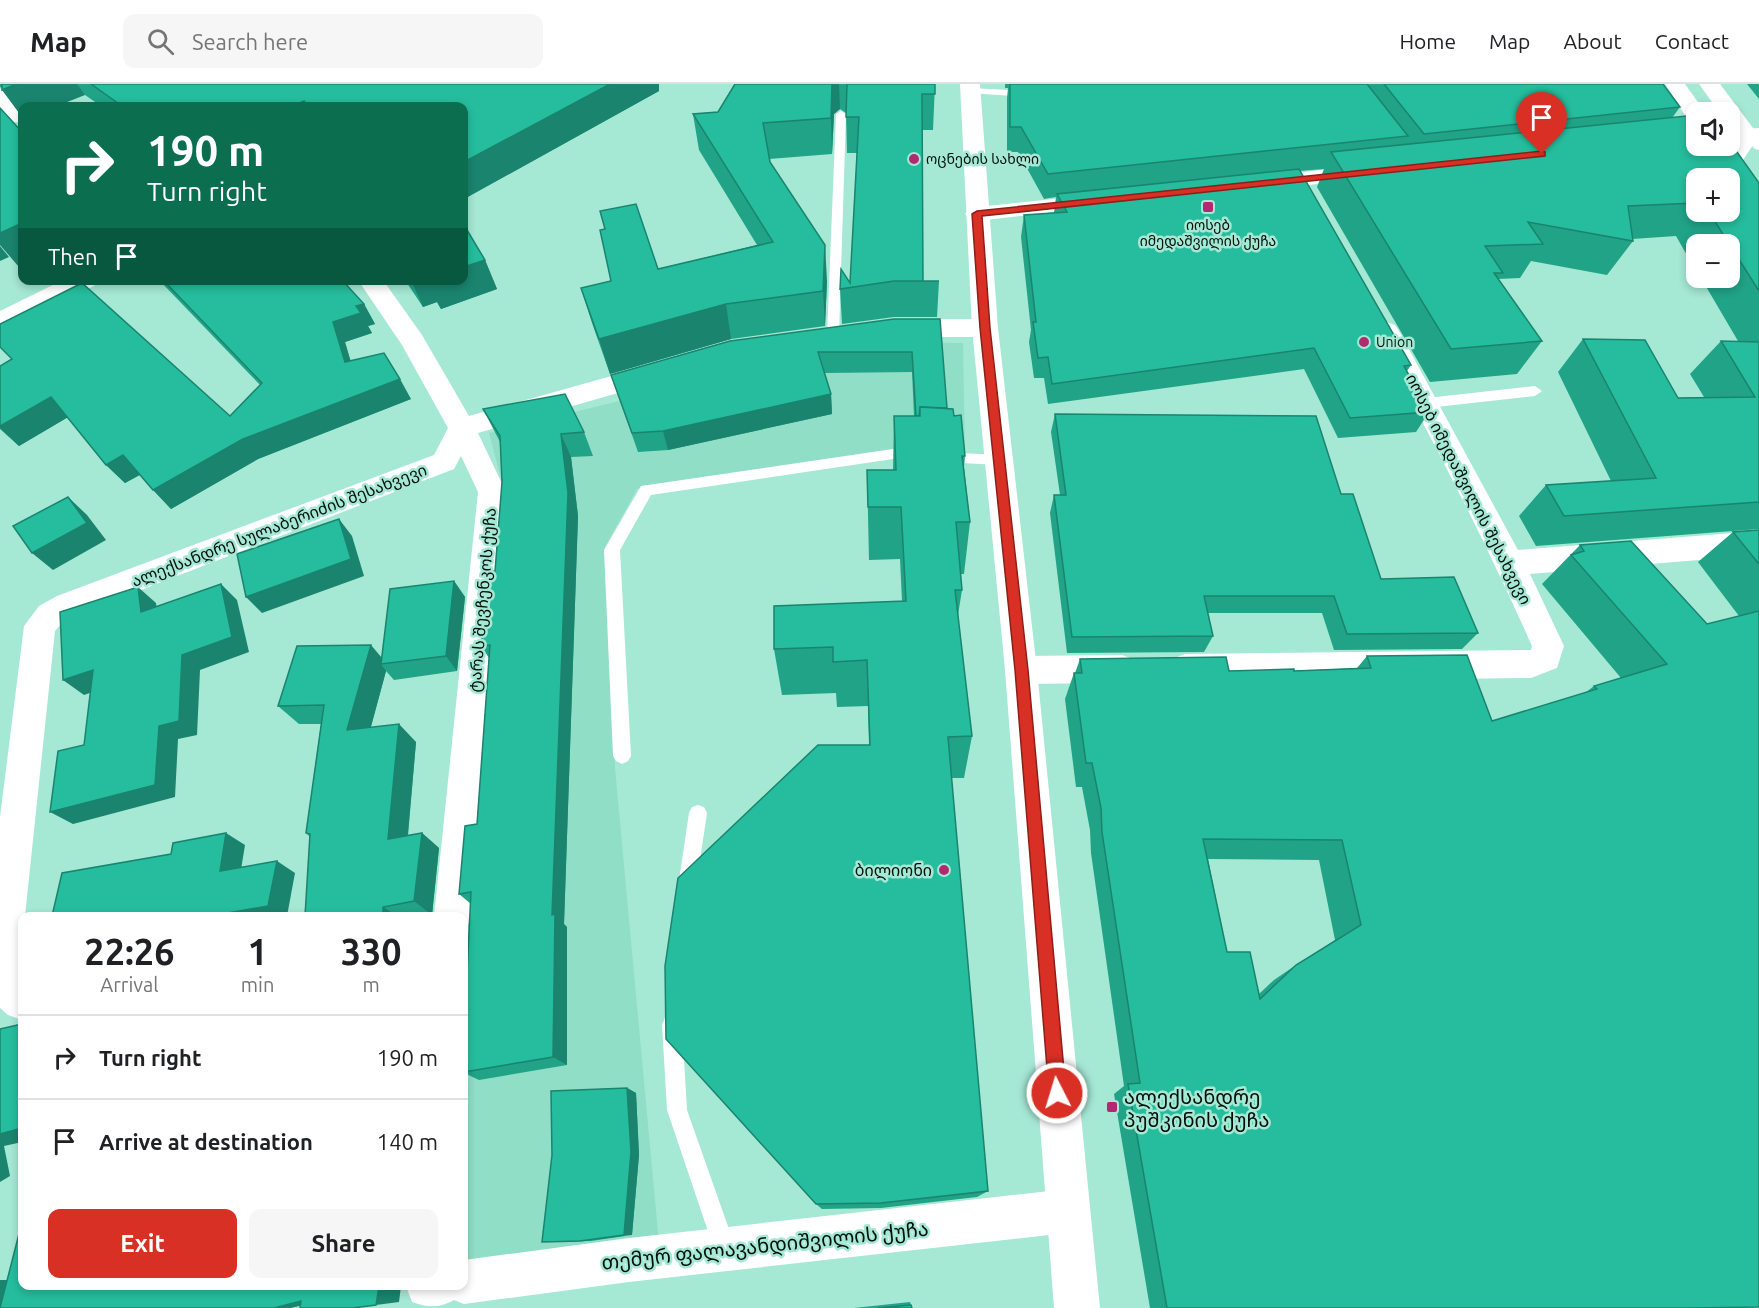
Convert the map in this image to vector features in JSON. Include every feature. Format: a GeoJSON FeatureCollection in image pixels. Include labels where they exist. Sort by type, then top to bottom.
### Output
{"type":"FeatureCollection","features":[{"type":"Feature","properties":{"kind":"street"},"geometry":{"type":"LineString","coordinates":[[1675,84],[1687,102]]}},
{"type":"Feature","properties":{"kind":"street"},"geometry":{"type":"LineString","coordinates":[[1709,84],[1742,147]]}},
{"type":"Feature","properties":{"kind":"street"},"geometry":{"type":"LineString","coordinates":[[970,87],[985,328],[1021,670],[1077,1308]]}},
{"type":"Feature","properties":{"kind":"street"},"geometry":{"type":"LineString","coordinates":[[0,95],[18,113]]}},
{"type":"Feature","properties":{"kind":"street"},"geometry":{"type":"LineString","coordinates":[[1240,186],[1387,170]]}},
{"type":"Feature","properties":{"kind":"street"},"geometry":{"type":"LineString","coordinates":[[1299,180],[1316,210]]}},
{"type":"Feature","properties":{"kind":"street"},"geometry":{"type":"LineString","coordinates":[[977,214],[1122,199]]}},
{"type":"Feature","properties":{"kind":"street"},"geometry":{"type":"LineString","coordinates":[[0,298],[28,285]]}},
{"type":"Feature","properties":{"kind":"street"},"geometry":{"type":"LineString","coordinates":[[0,321],[75,285]]}},
{"type":"Feature","properties":{"kind":"street","name":"ტარას შევჩენკოს ქუჩა"},"geometry":{"type":"LineString","coordinates":[[374,285],[413,341],[462,428],[492,492],[453,912]]}},
{"type":"Feature","properties":{"kind":"street","name":"იოსებ იმედაშვილის შესახვევი"},"geometry":{"type":"LineString","coordinates":[[1021,670],[1531,664],[1546,658],[1548,646],[1511,563],[1427,403],[1374,311]]}},
{"type":"Feature","properties":{"kind":"street"},"geometry":{"type":"LineString","coordinates":[[843,334],[985,328]]}},
{"type":"Feature","properties":{"kind":"street"},"geometry":{"type":"LineString","coordinates":[[462,428],[676,366]]}},
{"type":"Feature","properties":{"kind":"street","name":"ალექსანდრე სულაბერიძის შესახვევი"},"geometry":{"type":"LineString","coordinates":[[18,998],[9,990],[0,969],[40,626],[50,615],[68,605],[444,462],[462,428]]}},
{"type":"Feature","properties":{"kind":"street"},"geometry":{"type":"LineString","coordinates":[[1511,563],[1759,543]]}},
{"type":"Feature","properties":{"kind":"street","name":"თემურ ფალავანდიშვილის ქუჩა"},"geometry":{"type":"LineString","coordinates":[[468,1285],[725,1249],[1067,1211]]}},
{"type":"Feature","properties":{"kind":"lane"},"geometry":{"type":"LineString","coordinates":[[970,87],[1042,94]]}},
{"type":"Feature","properties":{"kind":"lane"},"geometry":{"type":"LineString","coordinates":[[841,114],[843,334]]}},
{"type":"Feature","properties":{"kind":"lane"},"geometry":{"type":"LineString","coordinates":[[1427,403],[1535,391]]}},
{"type":"Feature","properties":{"kind":"lane"},"geometry":{"type":"LineString","coordinates":[[622,756],[612,550],[646,490],[893,454],[999,460]]}},
{"type":"Feature","properties":{"kind":"lane"},"geometry":{"type":"LineString","coordinates":[[684,906],[698,813]]}},
{"type":"Feature","properties":{"kind":"lane"},"geometry":{"type":"LineString","coordinates":[[671,1011],[677,1110],[725,1249]]}},
{"type":"Feature","properties":{"kind":"shaded area"},"geometry":{"type":"Polygon","coordinates":[[[884,342],[963,343],[965,454],[855,455],[637,489],[605,547],[615,768],[659,1243],[468,1266],[468,1085],[505,494],[489,433],[734,373],[884,342]]]}},
{"type":"Feature","properties":{"kind":"building"},"geometry":{"type":"Polygon","coordinates":[[[2,84],[16,84],[2,90],[2,84]]]}},
{"type":"Feature","properties":{"kind":"building"},"geometry":{"type":"Polygon","coordinates":[[[91,84],[610,84],[468,160],[468,102],[116,102],[91,84]]]}},
{"type":"Feature","properties":{"kind":"building"},"geometry":{"type":"Polygon","coordinates":[[[735,84],[832,84],[831,118],[763,123],[770,162],[825,245],[823,291],[726,304],[599,339],[581,288],[611,281],[600,230],[605,229],[600,211],[636,204],[658,269],[773,242],[693,114],[718,112],[735,84]]]}},
{"type":"Feature","properties":{"kind":"building"},"geometry":{"type":"Polygon","coordinates":[[[847,84],[935,84],[935,94],[922,94],[923,281],[894,281],[840,289],[841,269],[850,283],[859,117],[846,117],[847,84]]]}},
{"type":"Feature","properties":{"kind":"building"},"geometry":{"type":"Polygon","coordinates":[[[1010,84],[1367,84],[1408,136],[1048,174],[1021,127],[1010,127],[1010,84]]]}},
{"type":"Feature","properties":{"kind":"building"},"geometry":{"type":"Polygon","coordinates":[[[1384,84],[1663,84],[1680,107],[1424,134],[1384,84]]]}},
{"type":"Feature","properties":{"kind":"building"},"geometry":{"type":"Polygon","coordinates":[[[0,108],[18,128],[18,225],[0,233],[0,108]]]}},
{"type":"Feature","properties":{"kind":"building"},"geometry":{"type":"Polygon","coordinates":[[[1686,116],[1686,156],[1740,156],[1759,183],[1759,291],[1740,261],[1740,234],[1723,234],[1715,222],[1740,222],[1740,168],[1686,168],[1686,203],[1628,206],[1633,241],[1528,222],[1543,244],[1485,246],[1503,273],[1494,273],[1542,341],[1451,349],[1331,152],[1686,116]]]}},
{"type":"Feature","properties":{"kind":"building"},"geometry":{"type":"Polygon","coordinates":[[[1299,169],[1411,365],[1404,366],[1429,412],[1350,418],[1314,348],[1052,384],[1048,357],[1038,358],[1024,215],[1067,212],[1057,194],[1299,169]]]}},
{"type":"Feature","properties":{"kind":"building"},"geometry":{"type":"Polygon","coordinates":[[[468,232],[485,260],[468,266],[468,232]]]}},
{"type":"Feature","properties":{"kind":"building"},"geometry":{"type":"Polygon","coordinates":[[[78,285],[84,285],[230,416],[262,383],[168,285],[347,285],[364,304],[356,306],[361,313],[333,322],[345,362],[384,353],[400,379],[243,439],[153,490],[123,455],[106,465],[51,397],[0,426],[0,366],[12,359],[0,347],[0,324],[78,285]]]}},
{"type":"Feature","properties":{"kind":"building"},"geometry":{"type":"Polygon","coordinates":[[[894,319],[940,319],[947,408],[920,407],[919,416],[916,416],[912,352],[818,352],[831,394],[663,431],[632,433],[611,375],[730,341],[894,319]]]}},
{"type":"Feature","properties":{"kind":"building"},"geometry":{"type":"Polygon","coordinates":[[[1583,339],[1645,340],[1678,398],[1755,397],[1721,341],[1759,342],[1759,502],[1564,516],[1546,485],[1656,478],[1583,339]]]}},
{"type":"Feature","properties":{"kind":"building"},"geometry":{"type":"Polygon","coordinates":[[[565,394],[584,432],[561,434],[568,493],[552,915],[555,914],[553,1057],[468,1071],[468,953],[471,892],[459,894],[465,826],[477,824],[490,645],[481,646],[488,572],[495,571],[502,482],[500,436],[483,409],[565,394]]]}},
{"type":"Feature","properties":{"kind":"building"},"geometry":{"type":"Polygon","coordinates":[[[920,407],[953,409],[954,416],[961,415],[965,456],[962,456],[970,522],[956,522],[962,590],[955,590],[972,736],[948,737],[988,1191],[881,1203],[816,1204],[666,1039],[665,966],[678,878],[818,745],[870,745],[867,660],[833,662],[833,647],[774,649],[774,606],[906,601],[901,507],[868,507],[867,470],[896,470],[894,416],[920,416],[920,407]]]}},
{"type":"Feature","properties":{"kind":"building"},"geometry":{"type":"Polygon","coordinates":[[[1055,414],[1316,416],[1341,494],[1353,494],[1381,579],[1454,577],[1478,633],[1347,634],[1334,596],[1204,596],[1213,636],[1072,637],[1054,495],[1066,495],[1055,414]]]}},
{"type":"Feature","properties":{"kind":"building"},"geometry":{"type":"Polygon","coordinates":[[[68,497],[87,523],[32,553],[13,526],[68,497]]]}},
{"type":"Feature","properties":{"kind":"building"},"geometry":{"type":"Polygon","coordinates":[[[339,519],[351,559],[246,597],[237,554],[339,519]]]}},
{"type":"Feature","properties":{"kind":"building"},"geometry":{"type":"Polygon","coordinates":[[[1759,530],[1759,564],[1733,532],[1759,530]]]}},
{"type":"Feature","properties":{"kind":"building"},"geometry":{"type":"Polygon","coordinates":[[[1631,541],[1707,624],[1759,611],[1759,1307],[1167,1308],[1128,1084],[1140,1083],[1102,832],[1101,808],[1092,763],[1086,763],[1074,673],[1082,673],[1080,659],[1226,657],[1229,671],[1294,669],[1294,671],[1371,668],[1367,656],[1467,655],[1492,721],[1597,689],[1594,686],[1667,664],[1571,555],[1584,551],[1580,545],[1631,541]],[[1203,839],[1227,952],[1250,952],[1260,999],[1296,965],[1361,925],[1342,840],[1203,839]]]}},
{"type":"Feature","properties":{"kind":"building"},"geometry":{"type":"Polygon","coordinates":[[[454,581],[446,656],[381,664],[390,589],[454,581]]]}},
{"type":"Feature","properties":{"kind":"building"},"geometry":{"type":"Polygon","coordinates":[[[221,584],[232,637],[182,655],[179,721],[159,726],[155,785],[50,812],[58,751],[84,745],[93,670],[63,680],[60,612],[138,587],[141,612],[221,584]]]}},
{"type":"Feature","properties":{"kind":"building"},"geometry":{"type":"Polygon","coordinates":[[[371,645],[347,730],[399,724],[388,839],[422,833],[414,901],[383,907],[383,912],[305,912],[310,834],[306,833],[324,705],[278,706],[297,646],[371,645]]]}},
{"type":"Feature","properties":{"kind":"building"},"geometry":{"type":"Polygon","coordinates":[[[226,833],[220,871],[277,861],[268,906],[234,912],[53,912],[62,873],[171,854],[173,843],[226,833]]]}},
{"type":"Feature","properties":{"kind":"building"},"geometry":{"type":"Polygon","coordinates":[[[18,1025],[18,1129],[0,1134],[0,1029],[18,1025]]]}},
{"type":"Feature","properties":{"kind":"building"},"geometry":{"type":"Polygon","coordinates":[[[627,1088],[631,1152],[624,1235],[580,1241],[542,1242],[552,1155],[551,1091],[627,1088]]]}},
{"type":"Feature","properties":{"kind":"building"},"geometry":{"type":"Polygon","coordinates":[[[18,1238],[18,1290],[378,1290],[376,1305],[353,1308],[300,1308],[301,1301],[274,1308],[0,1308],[18,1238]]]}},
{"type":"Feature","properties":{"kind":"building"},"geometry":{"type":"Polygon","coordinates":[[[911,1305],[912,1308],[878,1308],[911,1305]]]}},
{"type":"Feature","properties":{"kind":"place","name":"ოცნების სახლი"},"geometry":{"type":"Point","coordinates":[914,159]}},
{"type":"Feature","properties":{"kind":"place","name":"იოსებ იმედაშვილის ქუჩა"},"geometry":{"type":"Point","coordinates":[1208,207]}},
{"type":"Feature","properties":{"kind":"place","name":"Union"},"geometry":{"type":"Point","coordinates":[1364,342]}},
{"type":"Feature","properties":{"kind":"place","name":"ბილიონი"},"geometry":{"type":"Point","coordinates":[944,870]}},
{"type":"Feature","properties":{"kind":"place","name":"ალექსანდრე პუშკინის ქუჩა"},"geometry":{"type":"Point","coordinates":[1112,1107]}},
{"type":"Feature","properties":{"kind":"route"},"geometry":{"type":"LineString","coordinates":[[1057,1093],[1021,670],[985,328],[977,214],[1542,154]]}}]}
